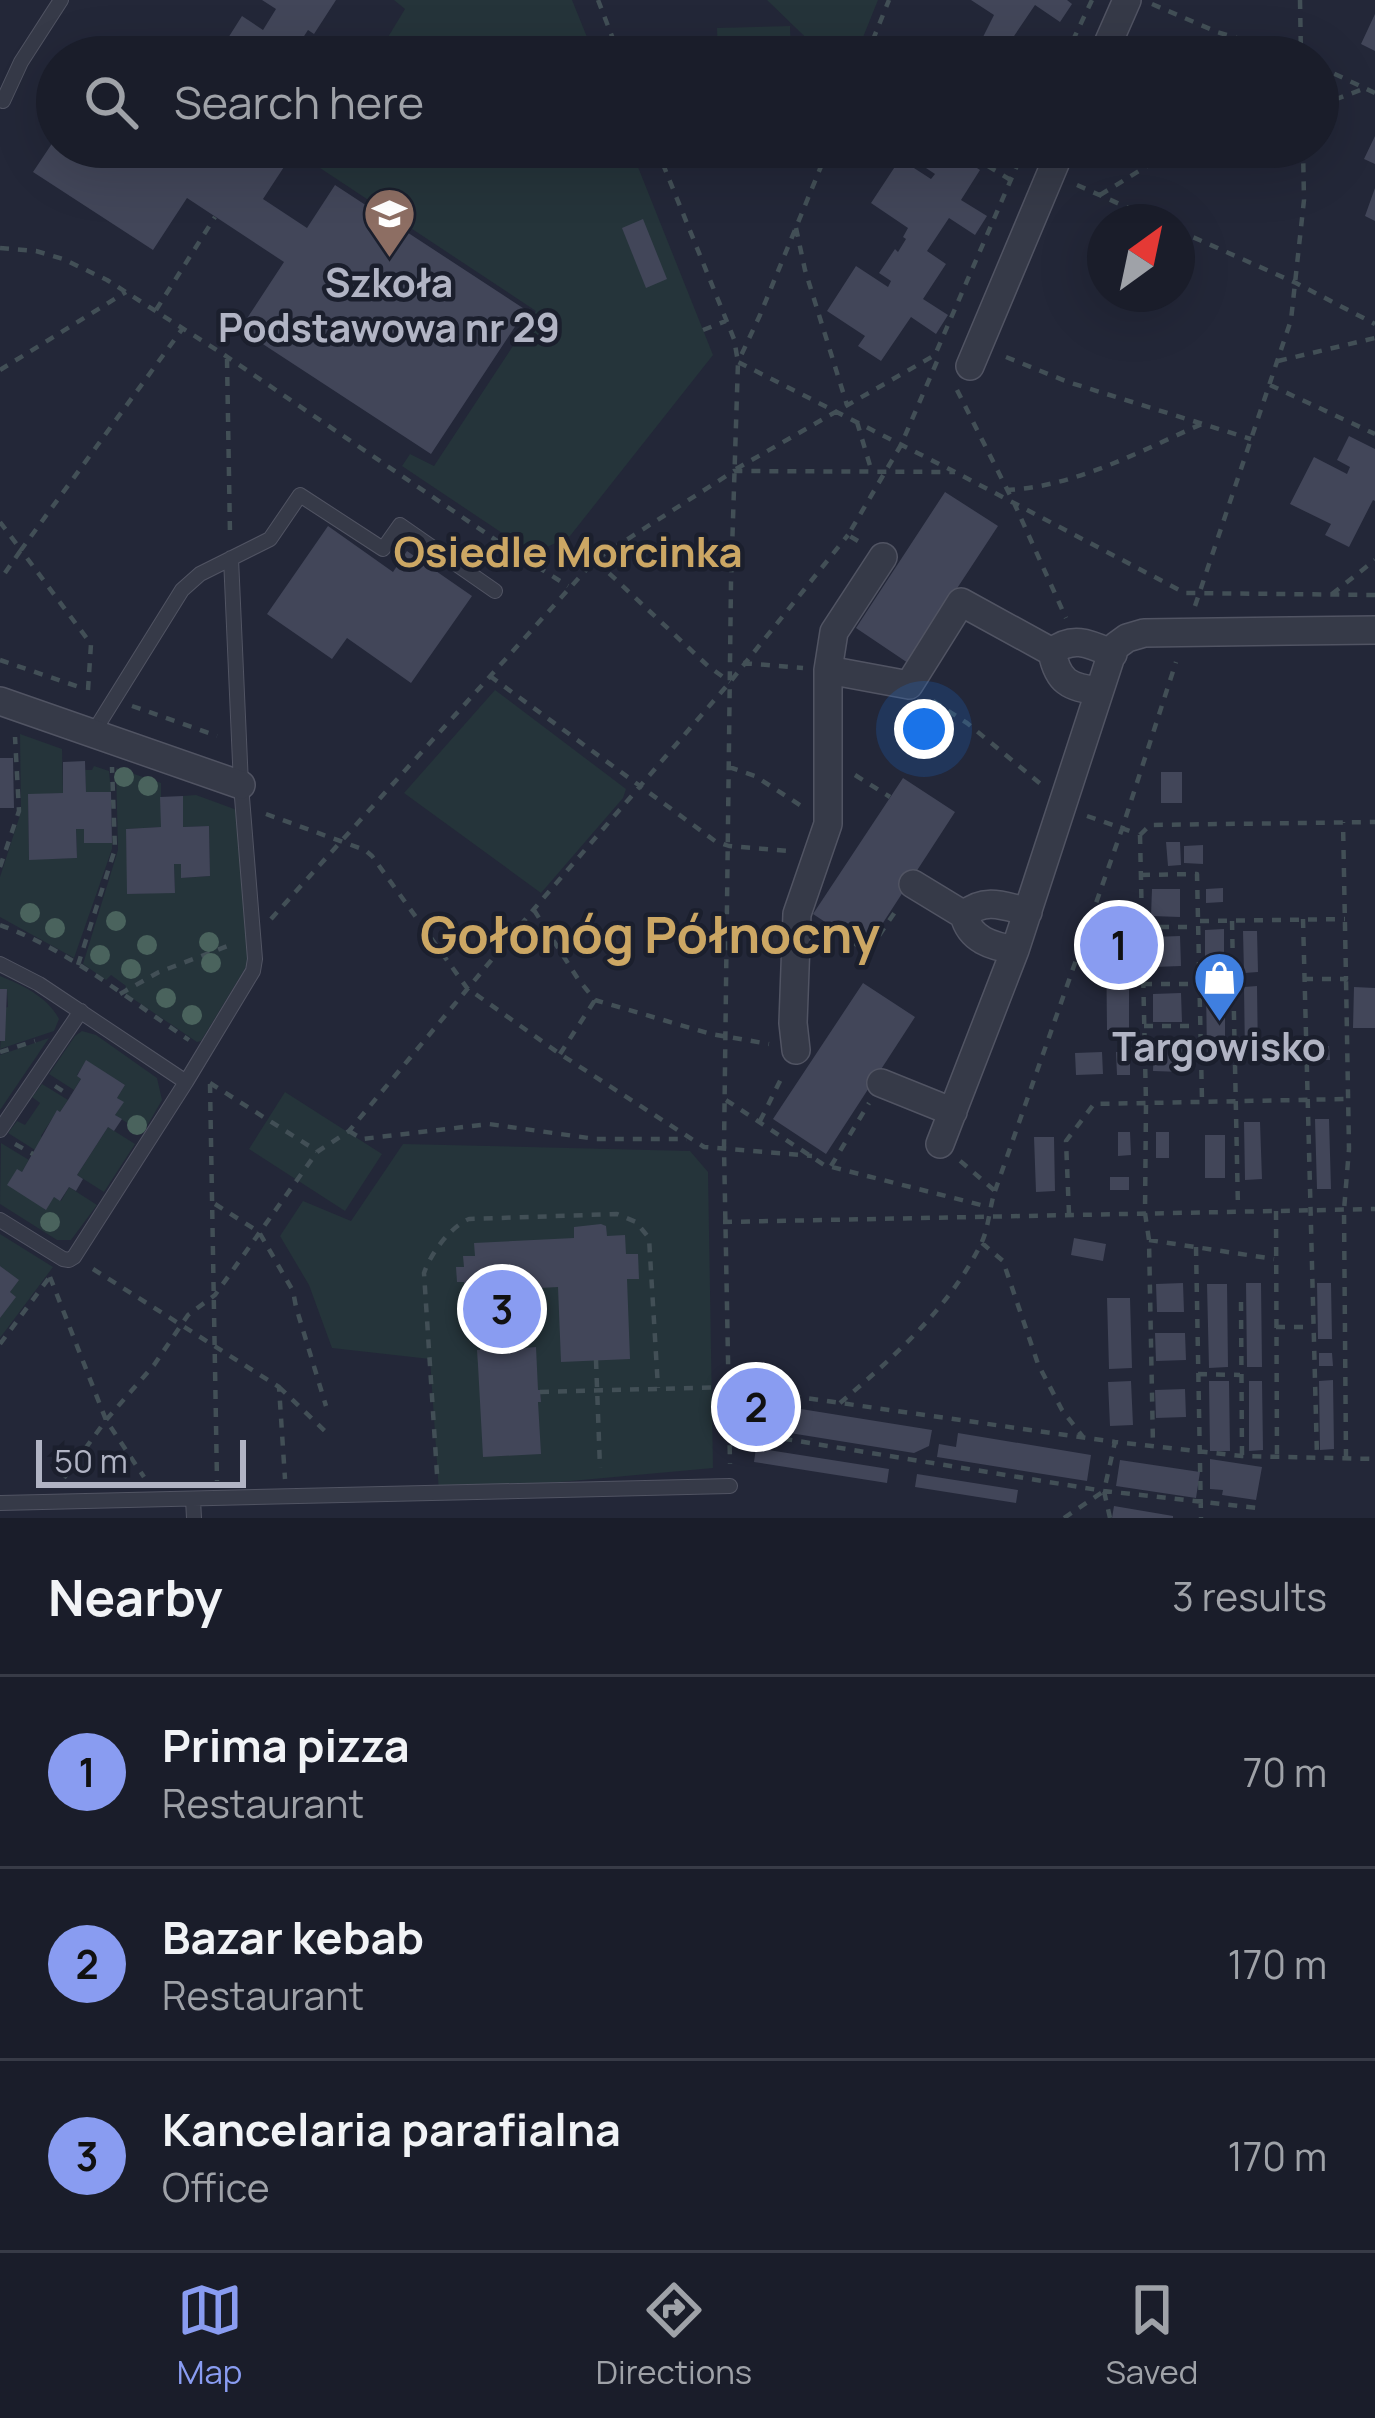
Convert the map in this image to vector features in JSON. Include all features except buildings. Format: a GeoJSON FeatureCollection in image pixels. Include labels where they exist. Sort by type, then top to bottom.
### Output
{"type":"FeatureCollection","features":[{"type":"Feature","properties":{"kind":"street"},"geometry":{"type":"LineString","coordinates":[[1111,36],[1127,0]]}},
{"type":"Feature","properties":{"kind":"street"},"geometry":{"type":"LineString","coordinates":[[966,362],[1053,168]]}},
{"type":"Feature","properties":{"kind":"street"},"geometry":{"type":"LineString","coordinates":[[796,1050],[799,908],[828,824],[828,670],[835,632],[883,556]]}},
{"type":"Feature","properties":{"kind":"street"},"geometry":{"type":"LineString","coordinates":[[828,670],[909,685],[961,602],[1064,647],[1113,654]]}},
{"type":"Feature","properties":{"kind":"street"},"geometry":{"type":"LineString","coordinates":[[940,1144],[1015,950],[1116,646],[1144,633],[1375,630]]}},
{"type":"Feature","properties":{"kind":"street"},"geometry":{"type":"LineString","coordinates":[[1064,647],[1056,669],[1062,678],[1076,688],[1098,691]]}},
{"type":"Feature","properties":{"kind":"street"},"geometry":{"type":"LineString","coordinates":[[11,705],[242,795]]}},
{"type":"Feature","properties":{"kind":"street"},"geometry":{"type":"LineString","coordinates":[[913,884],[964,915],[967,928],[980,940],[1015,950]]}},
{"type":"Feature","properties":{"kind":"street"},"geometry":{"type":"LineString","coordinates":[[964,915],[988,903],[1028,912]]}},
{"type":"Feature","properties":{"kind":"street"},"geometry":{"type":"LineString","coordinates":[[881,1083],[953,1112]]}},
{"type":"Feature","properties":{"kind":"lane"},"geometry":{"type":"LineString","coordinates":[[38,36],[61,0]]}},
{"type":"Feature","properties":{"kind":"lane"},"geometry":{"type":"LineString","coordinates":[[3,101],[36,39]]}},
{"type":"Feature","properties":{"kind":"lane"},"geometry":{"type":"LineString","coordinates":[[105,738],[182,590],[200,574],[270,539],[300,495],[383,549],[400,525],[495,591]]}},
{"type":"Feature","properties":{"kind":"lane"},"geometry":{"type":"LineString","coordinates":[[0,1220],[63,1259],[74,1257],[254,970],[231,558]]}},
{"type":"Feature","properties":{"kind":"lane"},"geometry":{"type":"LineString","coordinates":[[0,964],[39,984],[186,1082]]}},
{"type":"Feature","properties":{"kind":"lane"},"geometry":{"type":"LineString","coordinates":[[0,1130],[81,1011]]}},
{"type":"Feature","properties":{"kind":"lane"},"geometry":{"type":"LineString","coordinates":[[0,1503],[730,1486]]}},
{"type":"Feature","properties":{"kind":"lane"},"geometry":{"type":"LineString","coordinates":[[194,1498],[194,1518]]}},
{"type":"Feature","properties":{"kind":"path"},"geometry":{"type":"LineString","coordinates":[[598,0],[612,36]]}},
{"type":"Feature","properties":{"kind":"path"},"geometry":{"type":"LineString","coordinates":[[874,36],[889,0]]}},
{"type":"Feature","properties":{"kind":"path"},"geometry":{"type":"LineString","coordinates":[[1075,36],[1092,0]]}},
{"type":"Feature","properties":{"kind":"path"},"geometry":{"type":"LineString","coordinates":[[1141,0],[1230,36]]}},
{"type":"Feature","properties":{"kind":"path"},"geometry":{"type":"LineString","coordinates":[[1300,0],[1300,36]]}},
{"type":"Feature","properties":{"kind":"path"},"geometry":{"type":"LineString","coordinates":[[1339,76],[1375,93]]}},
{"type":"Feature","properties":{"kind":"path"},"geometry":{"type":"LineString","coordinates":[[1339,98],[1364,88]]}},
{"type":"Feature","properties":{"kind":"path"},"geometry":{"type":"LineString","coordinates":[[664,168],[734,339],[737,362],[723,1222],[730,1486]]}},
{"type":"Feature","properties":{"kind":"path"},"geometry":{"type":"LineString","coordinates":[[737,362],[821,168]]}},
{"type":"Feature","properties":{"kind":"path"},"geometry":{"type":"LineString","coordinates":[[991,168],[1011,180],[1100,195],[1120,204]]}},
{"type":"Feature","properties":{"kind":"path"},"geometry":{"type":"LineString","coordinates":[[47,1502],[180,1325],[214,1295],[317,1152],[349,1131],[730,682],[848,535],[901,445],[1016,168]]}},
{"type":"Feature","properties":{"kind":"path"},"geometry":{"type":"LineString","coordinates":[[1100,195],[1144,168]]}},
{"type":"Feature","properties":{"kind":"path"},"geometry":{"type":"LineString","coordinates":[[840,1403],[936,1312],[982,1243],[989,1207],[1122,829],[1291,320],[1303,168]]}},
{"type":"Feature","properties":{"kind":"path"},"geometry":{"type":"LineString","coordinates":[[156,310],[215,217]]}},
{"type":"Feature","properties":{"kind":"path"},"geometry":{"type":"LineString","coordinates":[[796,228],[847,405]]}},
{"type":"Feature","properties":{"kind":"path"},"geometry":{"type":"LineString","coordinates":[[1195,238],[1375,324]]}},
{"type":"Feature","properties":{"kind":"path"},"geometry":{"type":"LineString","coordinates":[[0,248],[63,259],[126,292],[569,587]]}},
{"type":"Feature","properties":{"kind":"path"},"geometry":{"type":"LineString","coordinates":[[0,370],[126,292]]}},
{"type":"Feature","properties":{"kind":"path"},"geometry":{"type":"LineString","coordinates":[[703,330],[726,321]]}},
{"type":"Feature","properties":{"kind":"path"},"geometry":{"type":"LineString","coordinates":[[0,580],[183,327]]}},
{"type":"Feature","properties":{"kind":"path"},"geometry":{"type":"LineString","coordinates":[[1278,361],[1375,338]]}},
{"type":"Feature","properties":{"kind":"path"},"geometry":{"type":"LineString","coordinates":[[226,356],[231,558]]}},
{"type":"Feature","properties":{"kind":"path"},"geometry":{"type":"LineString","coordinates":[[120,994],[159,972],[254,938],[595,560],[836,411],[938,359]]}},
{"type":"Feature","properties":{"kind":"path"},"geometry":{"type":"LineString","coordinates":[[737,362],[1185,593],[1375,595]]}},
{"type":"Feature","properties":{"kind":"path"},"geometry":{"type":"LineString","coordinates":[[1064,647],[1006,490],[966,362],[1068,382],[1252,440]]}},
{"type":"Feature","properties":{"kind":"path"},"geometry":{"type":"LineString","coordinates":[[1270,385],[1375,434]]}},
{"type":"Feature","properties":{"kind":"path"},"geometry":{"type":"LineString","coordinates":[[857,422],[871,470]]}},
{"type":"Feature","properties":{"kind":"path"},"geometry":{"type":"LineString","coordinates":[[1006,490],[1066,480],[1204,423]]}},
{"type":"Feature","properties":{"kind":"path"},"geometry":{"type":"LineString","coordinates":[[734,471],[956,472]]}},
{"type":"Feature","properties":{"kind":"path"},"geometry":{"type":"LineString","coordinates":[[0,522],[91,644],[90,686],[88,690],[0,660]]}},
{"type":"Feature","properties":{"kind":"path"},"geometry":{"type":"LineString","coordinates":[[848,535],[883,556]]}},
{"type":"Feature","properties":{"kind":"path"},"geometry":{"type":"LineString","coordinates":[[595,560],[708,667],[730,682]]}},
{"type":"Feature","properties":{"kind":"path"},"geometry":{"type":"LineString","coordinates":[[1278,631],[1375,560]]}},
{"type":"Feature","properties":{"kind":"path"},"geometry":{"type":"LineString","coordinates":[[743,663],[828,670]]}},
{"type":"Feature","properties":{"kind":"path"},"geometry":{"type":"LineString","coordinates":[[490,676],[715,841],[820,853]]}},
{"type":"Feature","properties":{"kind":"path"},"geometry":{"type":"LineString","coordinates":[[909,685],[967,723],[1061,802],[1140,835]]}},
{"type":"Feature","properties":{"kind":"path"},"geometry":{"type":"LineString","coordinates":[[121,702],[239,743]]}},
{"type":"Feature","properties":{"kind":"path"},"geometry":{"type":"LineString","coordinates":[[0,867],[19,811],[11,705]]}},
{"type":"Feature","properties":{"kind":"path"},"geometry":{"type":"LineString","coordinates":[[78,965],[116,849],[112,764],[105,738]]}},
{"type":"Feature","properties":{"kind":"path"},"geometry":{"type":"LineString","coordinates":[[830,760],[890,797]]}},
{"type":"Feature","properties":{"kind":"path"},"geometry":{"type":"LineString","coordinates":[[729,767],[755,776],[828,824]]}},
{"type":"Feature","properties":{"kind":"path"},"geometry":{"type":"LineString","coordinates":[[242,795],[372,856],[467,988],[704,1147],[812,1156]]}},
{"type":"Feature","properties":{"kind":"path"},"geometry":{"type":"LineString","coordinates":[[1342,822],[1349,1149],[1344,1210],[1346,1458]]}},
{"type":"Feature","properties":{"kind":"path"},"geometry":{"type":"LineString","coordinates":[[1154,1446],[1145,1213],[1140,835],[1150,825],[1375,822]]}},
{"type":"Feature","properties":{"kind":"path"},"geometry":{"type":"LineString","coordinates":[[1141,875],[1197,874],[1202,1102]]}},
{"type":"Feature","properties":{"kind":"path"},"geometry":{"type":"LineString","coordinates":[[799,908],[868,952],[913,884]]}},
{"type":"Feature","properties":{"kind":"path"},"geometry":{"type":"LineString","coordinates":[[534,909],[595,1000],[725,1036]]}},
{"type":"Feature","properties":{"kind":"path"},"geometry":{"type":"LineString","coordinates":[[1142,927],[1345,919]]}},
{"type":"Feature","properties":{"kind":"path"},"geometry":{"type":"LineString","coordinates":[[1303,920],[1317,1457]]}},
{"type":"Feature","properties":{"kind":"path"},"geometry":{"type":"LineString","coordinates":[[1232,921],[1238,1211]]}},
{"type":"Feature","properties":{"kind":"path"},"geometry":{"type":"LineString","coordinates":[[0,925],[39,941],[205,1051]]}},
{"type":"Feature","properties":{"kind":"path"},"geometry":{"type":"LineString","coordinates":[[1143,985],[1233,976]]}},
{"type":"Feature","properties":{"kind":"path"},"geometry":{"type":"LineString","coordinates":[[1304,980],[1346,979]]}},
{"type":"Feature","properties":{"kind":"path"},"geometry":{"type":"LineString","coordinates":[[560,1054],[595,1000]]}},
{"type":"Feature","properties":{"kind":"path"},"geometry":{"type":"LineString","coordinates":[[1144,1026],[1200,1026]]}},
{"type":"Feature","properties":{"kind":"path"},"geometry":{"type":"LineString","coordinates":[[760,1121],[796,1050]]}},
{"type":"Feature","properties":{"kind":"path"},"geometry":{"type":"LineString","coordinates":[[217,1498],[210,1083],[317,1152]]}},
{"type":"Feature","properties":{"kind":"path"},"geometry":{"type":"LineString","coordinates":[[831,1166],[881,1083]]}},
{"type":"Feature","properties":{"kind":"path"},"geometry":{"type":"LineString","coordinates":[[54,1085],[70,1096]]}},
{"type":"Feature","properties":{"kind":"path"},"geometry":{"type":"LineString","coordinates":[[724,1099],[831,1166],[989,1207]]}},
{"type":"Feature","properties":{"kind":"path"},"geometry":{"type":"LineString","coordinates":[[1069,1214],[1066,1141],[1094,1103],[1348,1099]]}},
{"type":"Feature","properties":{"kind":"path"},"geometry":{"type":"LineString","coordinates":[[349,1131],[362,1139],[489,1124],[596,1139],[692,1139]]}},
{"type":"Feature","properties":{"kind":"path"},"geometry":{"type":"LineString","coordinates":[[940,1144],[995,1190]]}},
{"type":"Feature","properties":{"kind":"path"},"geometry":{"type":"LineString","coordinates":[[16,1145],[33,1154]]}},
{"type":"Feature","properties":{"kind":"path"},"geometry":{"type":"LineString","coordinates":[[212,1202],[259,1232],[293,1291],[326,1406]]}},
{"type":"Feature","properties":{"kind":"path"},"geometry":{"type":"LineString","coordinates":[[723,1222],[1375,1209]]}},
{"type":"Feature","properties":{"kind":"path"},"geometry":{"type":"LineString","coordinates":[[1276,1211],[1277,1458]]}},
{"type":"Feature","properties":{"kind":"path"},"geometry":{"type":"LineString","coordinates":[[439,1493],[424,1273],[457,1224],[469,1219],[616,1214],[636,1222],[649,1238],[658,1388]]}},
{"type":"Feature","properties":{"kind":"path"},"geometry":{"type":"LineString","coordinates":[[1149,1240],[1276,1259]]}},
{"type":"Feature","properties":{"kind":"path"},"geometry":{"type":"LineString","coordinates":[[982,1243],[1003,1261],[1038,1364],[1062,1410],[1084,1438]]}},
{"type":"Feature","properties":{"kind":"path"},"geometry":{"type":"LineString","coordinates":[[1196,1247],[1201,1518]]}},
{"type":"Feature","properties":{"kind":"path"},"geometry":{"type":"LineString","coordinates":[[92,1269],[279,1387],[328,1434]]}},
{"type":"Feature","properties":{"kind":"path"},"geometry":{"type":"LineString","coordinates":[[0,1344],[50,1277],[106,1420],[155,1500]]}},
{"type":"Feature","properties":{"kind":"path"},"geometry":{"type":"LineString","coordinates":[[1241,1302],[1242,1456]]}},
{"type":"Feature","properties":{"kind":"path"},"geometry":{"type":"LineString","coordinates":[[1276,1327],[1312,1327]]}},
{"type":"Feature","properties":{"kind":"path"},"geometry":{"type":"LineString","coordinates":[[596,1360],[601,1489]]}},
{"type":"Feature","properties":{"kind":"path"},"geometry":{"type":"LineString","coordinates":[[1198,1374],[1242,1375]]}},
{"type":"Feature","properties":{"kind":"path"},"geometry":{"type":"LineString","coordinates":[[279,1387],[286,1497]]}},
{"type":"Feature","properties":{"kind":"path"},"geometry":{"type":"LineString","coordinates":[[541,1393],[728,1387],[1114,1442],[1242,1456],[1375,1459]]}},
{"type":"Feature","properties":{"kind":"path"},"geometry":{"type":"LineString","coordinates":[[730,1430],[1104,1491],[1258,1508]]}},
{"type":"Feature","properties":{"kind":"path"},"geometry":{"type":"LineString","coordinates":[[1110,1518],[1104,1491],[1114,1442]]}},
{"type":"Feature","properties":{"kind":"path"},"geometry":{"type":"LineString","coordinates":[[1064,1518],[1104,1491]]}},
{"type":"Feature","properties":{"kind":"shaded area"},"geometry":{"type":"Polygon","coordinates":[[[394,0],[572,0],[587,36],[389,36],[405,9],[394,0]]]}},
{"type":"Feature","properties":{"kind":"shaded area"},"geometry":{"type":"Polygon","coordinates":[[[767,0],[878,0],[863,36],[804,36],[767,0]]]}},
{"type":"Feature","properties":{"kind":"shaded area"},"geometry":{"type":"Polygon","coordinates":[[[790,26],[790,36],[717,36],[717,28],[790,26]]]}},
{"type":"Feature","properties":{"kind":"shaded area"},"geometry":{"type":"Polygon","coordinates":[[[320,168],[638,168],[713,355],[570,536],[545,548],[523,547],[402,466],[410,454],[434,466],[536,311],[320,168]]]}},
{"type":"Feature","properties":{"kind":"shaded area"},"geometry":{"type":"Polygon","coordinates":[[[495,690],[626,789],[541,893],[404,793],[495,690]]]}},
{"type":"Feature","properties":{"kind":"shaded area"},"geometry":{"type":"Polygon","coordinates":[[[20,734],[62,749],[63,793],[28,795],[29,859],[77,858],[76,829],[84,829],[85,843],[112,843],[74,958],[0,917],[0,877],[21,812],[20,734]]]}},
{"type":"Feature","properties":{"kind":"shaded area"},"geometry":{"type":"Polygon","coordinates":[[[94,766],[109,771],[111,792],[86,792],[85,770],[94,766]]]}},
{"type":"Feature","properties":{"kind":"shaded area"},"geometry":{"type":"Polygon","coordinates":[[[116,768],[161,783],[161,827],[126,829],[128,894],[175,892],[174,864],[181,864],[182,878],[210,876],[209,826],[183,827],[183,796],[196,795],[237,810],[249,962],[201,1041],[123,992],[126,986],[111,975],[106,980],[83,964],[118,850],[116,768]]]}},
{"type":"Feature","properties":{"kind":"shaded area"},"geometry":{"type":"Polygon","coordinates":[[[0,976],[48,1004],[59,1019],[54,1031],[0,1049],[4,1008],[8,1007],[0,976]]]}},
{"type":"Feature","properties":{"kind":"shaded area"},"geometry":{"type":"Polygon","coordinates":[[[82,1031],[96,1035],[157,1078],[162,1100],[143,1133],[115,1115],[125,1085],[86,1061],[74,1090],[49,1074],[82,1031]]]}},
{"type":"Feature","properties":{"kind":"shaded area"},"geometry":{"type":"Polygon","coordinates":[[[49,1038],[0,1110],[0,1055],[49,1038]]]}},
{"type":"Feature","properties":{"kind":"shaded area"},"geometry":{"type":"Polygon","coordinates":[[[42,1084],[68,1100],[35,1150],[8,1133],[17,1121],[25,1125],[40,1103],[32,1097],[42,1084]]]}},
{"type":"Feature","properties":{"kind":"shaded area"},"geometry":{"type":"Polygon","coordinates":[[[285,1092],[382,1154],[345,1211],[249,1149],[285,1092]]]}},
{"type":"Feature","properties":{"kind":"shaded area"},"geometry":{"type":"Polygon","coordinates":[[[108,1127],[135,1144],[104,1192],[77,1175],[108,1127]]]}},
{"type":"Feature","properties":{"kind":"shaded area"},"geometry":{"type":"Polygon","coordinates":[[[1,1143],[29,1160],[22,1172],[45,1210],[54,1197],[61,1201],[69,1187],[97,1205],[71,1240],[57,1240],[0,1204],[1,1143]]]}},
{"type":"Feature","properties":{"kind":"shaded area"},"geometry":{"type":"Polygon","coordinates":[[[403,1144],[690,1151],[708,1172],[713,1468],[439,1493],[430,1359],[332,1348],[309,1285],[280,1236],[303,1201],[351,1221],[403,1144]]]}},
{"type":"Feature","properties":{"kind":"shaded area"},"geometry":{"type":"Polygon","coordinates":[[[0,1234],[53,1267],[0,1338],[0,1318],[15,1297],[10,1292],[18,1280],[0,1266],[0,1234]]]}},
{"type":"Feature","properties":{"kind":"place","name":"Szkoła Podstawowa nr 29"},"geometry":{"type":"Point","coordinates":[389,259]}},
{"type":"Feature","properties":{"kind":"place","name":"Prima pizza"},"geometry":{"type":"Point","coordinates":[1119,945]}},
{"type":"Feature","properties":{"kind":"place","name":"Targowisko"},"geometry":{"type":"Point","coordinates":[1219,1023]}},
{"type":"Feature","properties":{"kind":"place","name":"Kancelaria parafialna"},"geometry":{"type":"Point","coordinates":[502,1309]}},
{"type":"Feature","properties":{"kind":"place","name":"Bazar kebab"},"geometry":{"type":"Point","coordinates":[756,1407]}},
{"type":"Feature","properties":{"kind":"district","name":"Osiedle Morcinka"},"geometry":{"type":"Point","coordinates":[568,552]}},
{"type":"Feature","properties":{"kind":"district","name":"Gołonóg Północny"},"geometry":{"type":"Point","coordinates":[650,935]}}]}
